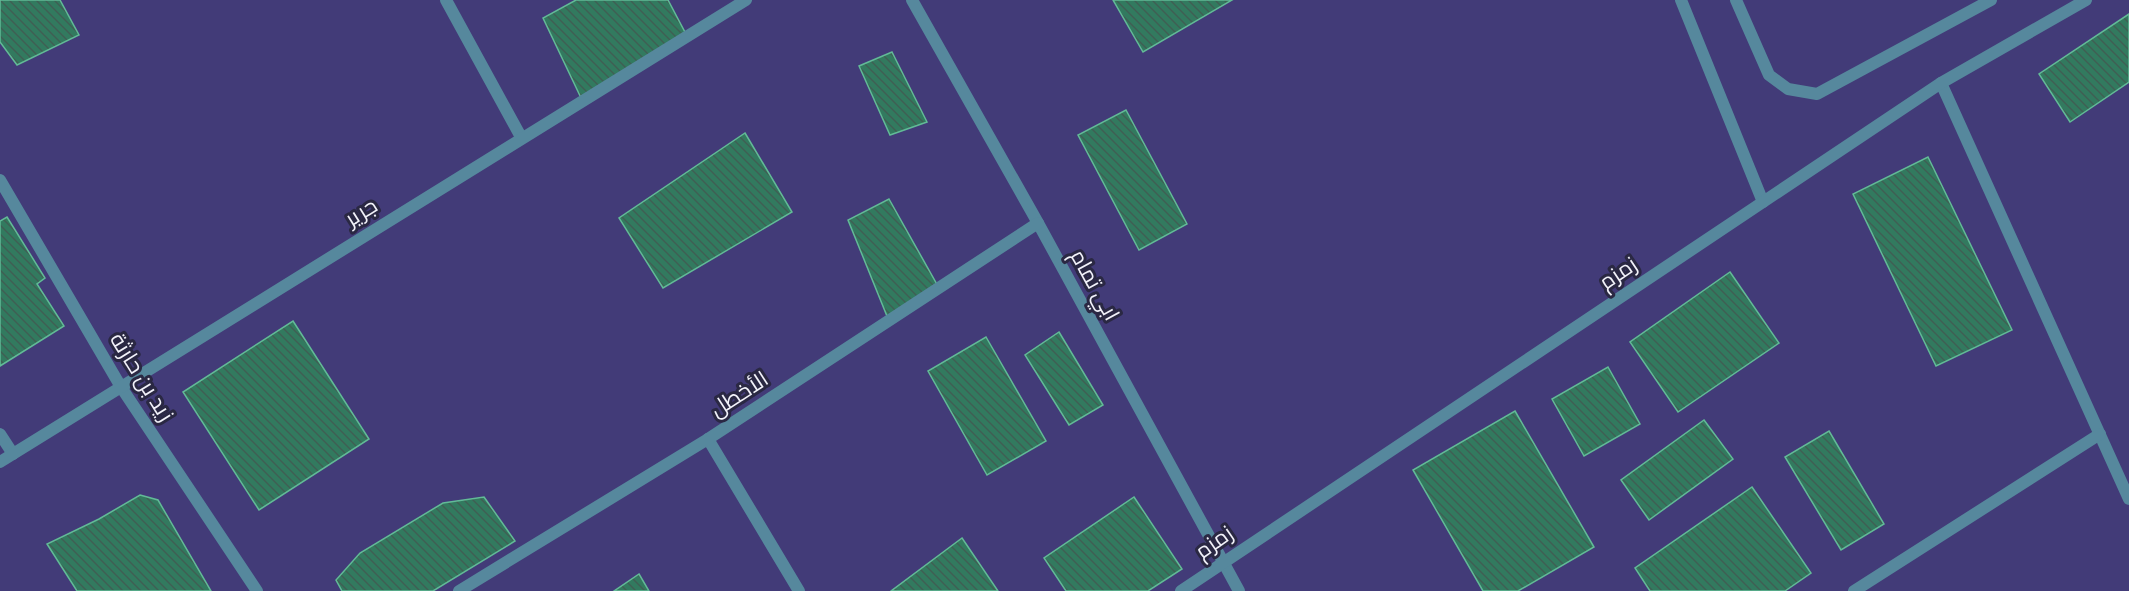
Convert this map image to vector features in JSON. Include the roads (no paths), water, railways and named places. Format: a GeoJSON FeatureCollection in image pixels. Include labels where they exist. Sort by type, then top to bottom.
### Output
{"type":"FeatureCollection","features":[{"type":"Feature","properties":{"kind":"street"},"geometry":{"type":"LineString","coordinates":[[446,0],[521,137]]}},
{"type":"Feature","properties":{"kind":"street","name":"جرير"},"geometry":{"type":"LineString","coordinates":[[0,462],[521,137],[746,0]]}},
{"type":"Feature","properties":{"kind":"street","name":"ابي تمام"},"geometry":{"type":"LineString","coordinates":[[912,0],[1038,223],[1239,591]]}},
{"type":"Feature","properties":{"kind":"street"},"geometry":{"type":"LineString","coordinates":[[1681,0],[1763,202]]}},
{"type":"Feature","properties":{"kind":"street"},"geometry":{"type":"LineString","coordinates":[[1736,0],[1769,75],[1788,89],[1817,94],[1991,0]]}},
{"type":"Feature","properties":{"kind":"street","name":"زمزم"},"geometry":{"type":"LineString","coordinates":[[1181,591],[1222,561],[1941,83],[2086,0]]}},
{"type":"Feature","properties":{"kind":"street"},"geometry":{"type":"LineString","coordinates":[[1941,83],[2129,499]]}},
{"type":"Feature","properties":{"kind":"street","name":"زيد بن حارثة"},"geometry":{"type":"LineString","coordinates":[[0,180],[121,387],[258,591]]}},
{"type":"Feature","properties":{"kind":"street","name":"الأخطل"},"geometry":{"type":"LineString","coordinates":[[459,591],[708,439],[1038,223]]}},
{"type":"Feature","properties":{"kind":"street"},"geometry":{"type":"LineString","coordinates":[[0,434],[13,454]]}},
{"type":"Feature","properties":{"kind":"street"},"geometry":{"type":"LineString","coordinates":[[1854,591],[2100,434]]}},
{"type":"Feature","properties":{"kind":"street"},"geometry":{"type":"LineString","coordinates":[[708,439],[799,591]]}}]}
